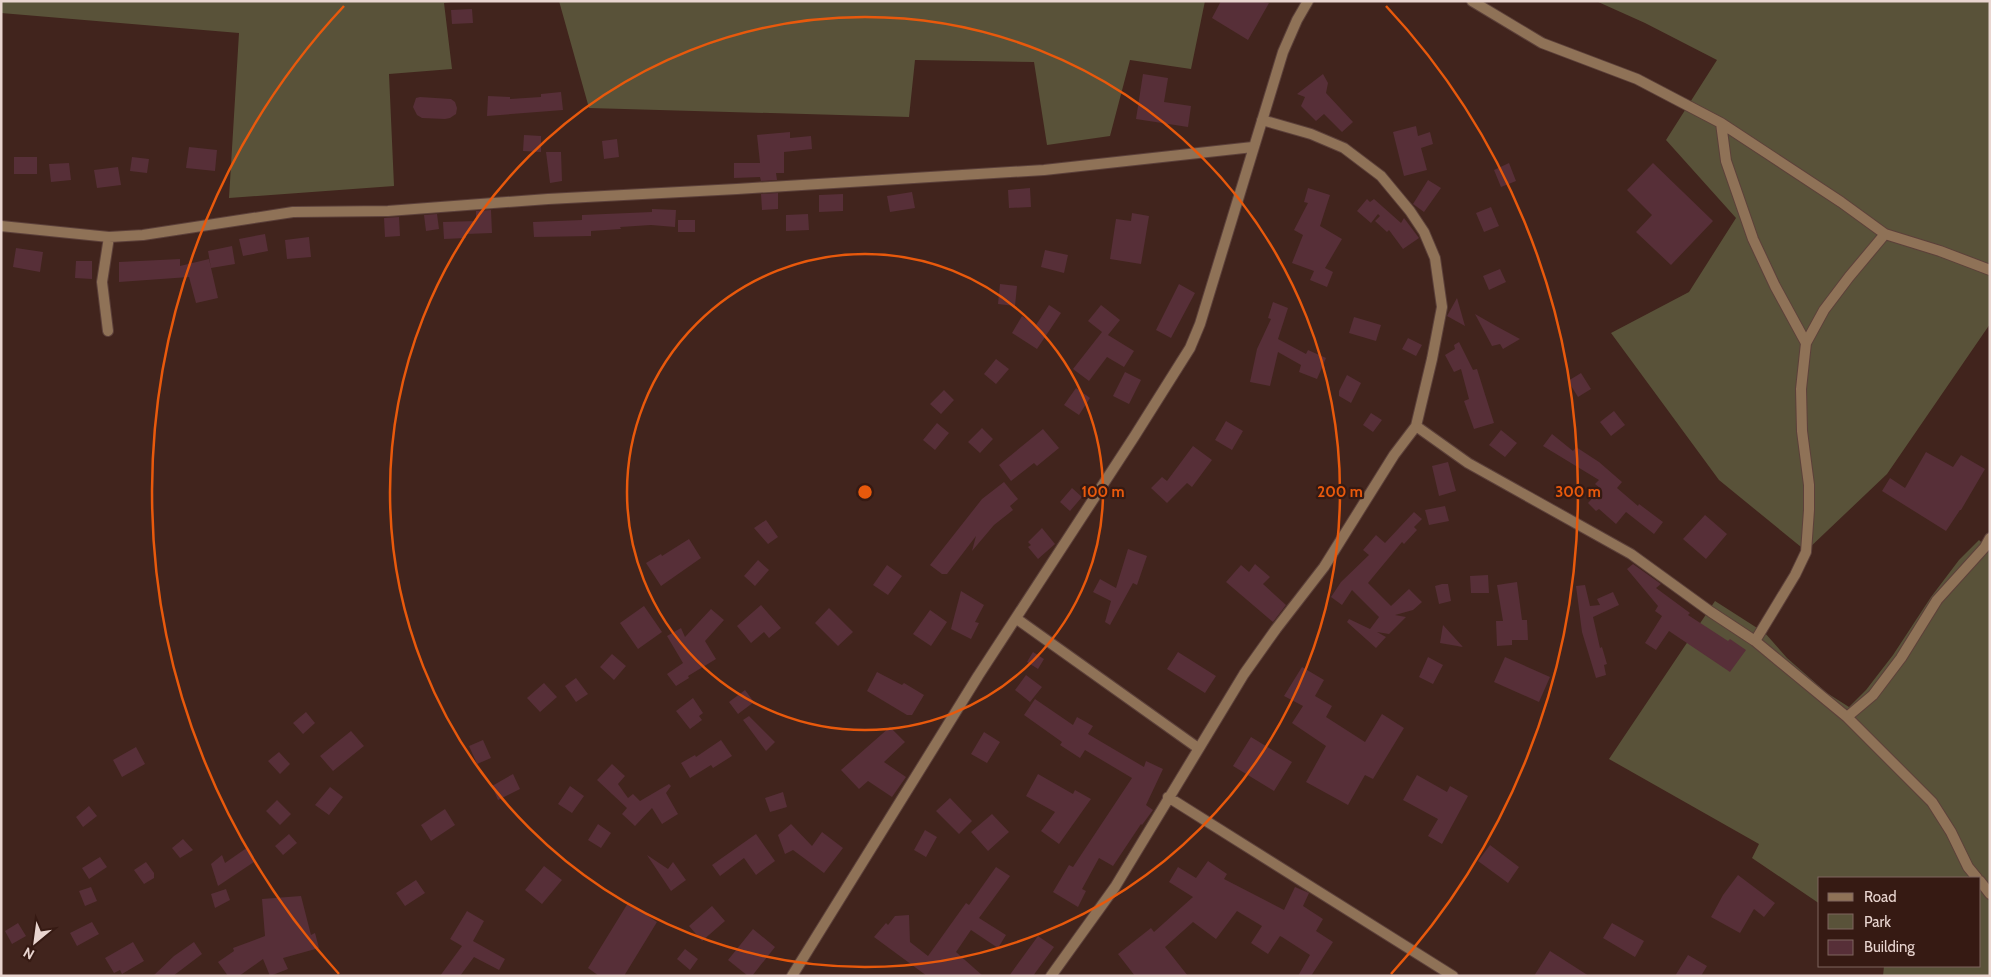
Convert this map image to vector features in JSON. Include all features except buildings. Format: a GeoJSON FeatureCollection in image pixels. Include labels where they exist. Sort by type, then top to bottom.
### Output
{"type":"FeatureCollection","features":[{"type":"Feature","properties":{"kind":"street"},"geometry":{"type":"LineString","coordinates":[[792,976],[973,685],[1190,348],[1200,324],[1283,52],[1297,20],[1308,1]]}},
{"type":"Feature","properties":{"kind":"street"},"geometry":{"type":"LineString","coordinates":[[1472,1],[1542,43],[1637,79],[1721,123],[1841,202],[1885,234],[1940,251],[1990,270]]}},
{"type":"Feature","properties":{"kind":"street"},"geometry":{"type":"LineString","coordinates":[[1050,976],[1114,887],[1244,674],[1324,567],[1394,455],[1416,426],[1442,307],[1435,258],[1424,232],[1410,210],[1381,176],[1344,148],[1311,134],[1262,120]]}},
{"type":"Feature","properties":{"kind":"street"},"geometry":{"type":"LineString","coordinates":[[1721,123],[1726,162],[1747,222],[1775,286],[1806,343]]}},
{"type":"Feature","properties":{"kind":"street"},"geometry":{"type":"LineString","coordinates":[[1,226],[109,237],[152,234],[293,212],[388,210],[1044,170],[1253,147]]}},
{"type":"Feature","properties":{"kind":"street"},"geometry":{"type":"LineString","coordinates":[[1755,641],[1796,575],[1806,552],[1809,485],[1802,431],[1801,389],[1806,343],[1824,310],[1848,277],[1885,234]]}},
{"type":"Feature","properties":{"kind":"street"},"geometry":{"type":"LineString","coordinates":[[108,331],[102,282],[109,237]]}},
{"type":"Feature","properties":{"kind":"street"},"geometry":{"type":"LineString","coordinates":[[1416,426],[1468,464],[1631,554],[1711,612],[1755,641],[1847,717],[1932,802],[1951,832],[1968,867],[1976,877]]}},
{"type":"Feature","properties":{"kind":"street"},"geometry":{"type":"LineString","coordinates":[[1847,717],[1874,695],[1901,658],[1937,600],[1985,547],[1990,538]]}},
{"type":"Feature","properties":{"kind":"street"},"geometry":{"type":"LineString","coordinates":[[1017,619],[1198,748]]}},
{"type":"Feature","properties":{"kind":"street"},"geometry":{"type":"LineString","coordinates":[[1168,797],[1452,976]]}},
{"type":"Feature","properties":{"kind":"street"},"geometry":{"type":"LineString","coordinates":[[1981,882],[1990,894]]}},
{"type":"Feature","properties":{"kind":"green space"},"geometry":{"type":"Polygon","coordinates":[[[1,1],[458,1],[444,3],[452,69],[389,74],[394,186],[229,198],[239,33],[1,13],[1,1]]]}},
{"type":"Feature","properties":{"kind":"green space"},"geometry":{"type":"Polygon","coordinates":[[[559,1],[1205,1],[1191,69],[1130,60],[1110,136],[1047,145],[1034,62],[915,60],[909,117],[589,108],[559,1]]]}},
{"type":"Feature","properties":{"kind":"green space"},"geometry":{"type":"Polygon","coordinates":[[[1596,1],[1987,1],[1990,4],[1990,324],[1887,474],[1806,551],[1719,480],[1611,333],[1689,292],[1736,218],[1666,140],[1717,60],[1645,23],[1596,1]]]}},
{"type":"Feature","properties":{"kind":"green space"},"geometry":{"type":"Polygon","coordinates":[[[1979,540],[1990,550],[1990,976],[1883,976],[1884,967],[1981,967],[1981,877],[1818,877],[1818,903],[1752,858],[1759,844],[1609,759],[1715,601],[1765,633],[1787,658],[1827,693],[1849,707],[1866,690],[1893,655],[1931,597],[1959,560],[1979,540]]]}}]}
